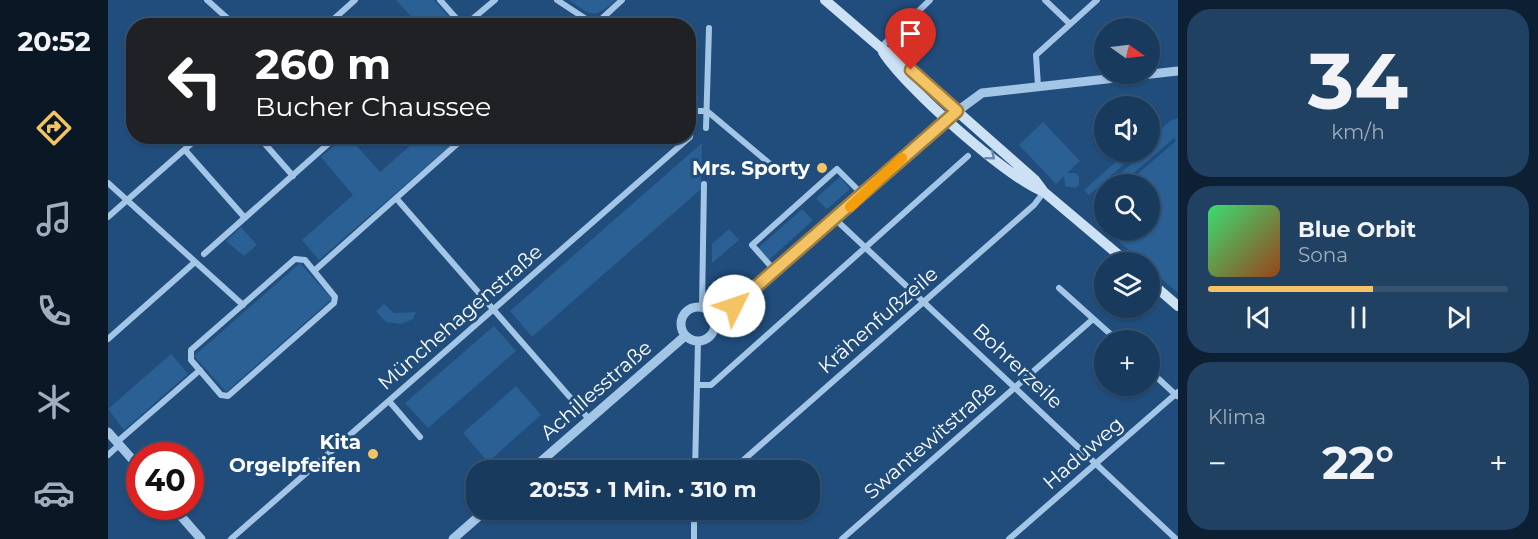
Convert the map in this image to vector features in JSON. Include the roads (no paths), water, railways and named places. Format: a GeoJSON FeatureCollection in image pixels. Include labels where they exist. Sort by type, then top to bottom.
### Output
{"type":"FeatureCollection","features":[{"type":"Feature","properties":{"kind":"main road"},"geometry":{"type":"LineString","coordinates":[[825,0],[881,48],[900,61],[1035,180],[1044,192],[1115,252]]}},
{"type":"Feature","properties":{"kind":"main road"},"geometry":{"type":"LineString","coordinates":[[881,48],[892,65],[946,118],[1015,175],[1031,187],[1044,192]]}},
{"type":"Feature","properties":{"kind":"main road"},"geometry":{"type":"LineString","coordinates":[[1160,290],[1178,306]]}},
{"type":"Feature","properties":{"kind":"street"},"geometry":{"type":"LineString","coordinates":[[207,0],[227,18]]}},
{"type":"Feature","properties":{"kind":"street"},"geometry":{"type":"LineString","coordinates":[[335,18],[355,0]]}},
{"type":"Feature","properties":{"kind":"street"},"geometry":{"type":"LineString","coordinates":[[440,0],[457,18]]}},
{"type":"Feature","properties":{"kind":"street"},"geometry":{"type":"LineString","coordinates":[[474,18],[495,0]]}},
{"type":"Feature","properties":{"kind":"street"},"geometry":{"type":"LineString","coordinates":[[557,0],[584,18]]}},
{"type":"Feature","properties":{"kind":"street"},"geometry":{"type":"LineString","coordinates":[[604,18],[622,0]]}},
{"type":"Feature","properties":{"kind":"street"},"geometry":{"type":"LineString","coordinates":[[881,48],[930,0]]}},
{"type":"Feature","properties":{"kind":"street"},"geometry":{"type":"LineString","coordinates":[[1045,0],[1070,24]]}},
{"type":"Feature","properties":{"kind":"street"},"geometry":{"type":"LineString","coordinates":[[1038,86],[1036,54],[1097,0]]}},
{"type":"Feature","properties":{"kind":"street"},"geometry":{"type":"LineString","coordinates":[[706,128],[709,28]]}},
{"type":"Feature","properties":{"kind":"street"},"geometry":{"type":"LineString","coordinates":[[714,317],[726,313],[863,195],[946,118],[982,93],[1178,71]]}},
{"type":"Feature","properties":{"kind":"street"},"geometry":{"type":"LineString","coordinates":[[696,111],[707,111],[776,170]]}},
{"type":"Feature","properties":{"kind":"street"},"geometry":{"type":"LineString","coordinates":[[108,217],[191,144]]}},
{"type":"Feature","properties":{"kind":"street"},"geometry":{"type":"LineString","coordinates":[[265,144],[293,176]]}},
{"type":"Feature","properties":{"kind":"street"},"geometry":{"type":"LineString","coordinates":[[204,254],[328,144]]}},
{"type":"Feature","properties":{"kind":"street"},"geometry":{"type":"LineString","coordinates":[[314,271],[457,144]]}},
{"type":"Feature","properties":{"kind":"street","name":"Münchehagenstraße"},"geometry":{"type":"LineString","coordinates":[[231,539],[682,144]]}},
{"type":"Feature","properties":{"kind":"street"},"geometry":{"type":"LineString","coordinates":[[185,150],[245,218]]}},
{"type":"Feature","properties":{"kind":"street"},"geometry":{"type":"LineString","coordinates":[[698,385],[711,386],[968,156]]}},
{"type":"Feature","properties":{"kind":"street"},"geometry":{"type":"LineString","coordinates":[[775,271],[752,245],[802,198],[837,169],[863,195]]}},
{"type":"Feature","properties":{"kind":"street"},"geometry":{"type":"LineString","coordinates":[[108,183],[243,305]]}},
{"type":"Feature","properties":{"kind":"street"},"geometry":{"type":"LineString","coordinates":[[702,307],[704,184]]}},
{"type":"Feature","properties":{"kind":"street","name":"Krähenfußzeile"},"geometry":{"type":"LineString","coordinates":[[743,460],[1034,205],[1044,192]]}},
{"type":"Feature","properties":{"kind":"street"},"geometry":{"type":"LineString","coordinates":[[396,198],[589,419]]}},
{"type":"Feature","properties":{"kind":"street","name":"Bohrerzeile"},"geometry":{"type":"LineString","coordinates":[[835,219],[1176,539]]}},
{"type":"Feature","properties":{"kind":"street"},"geometry":{"type":"LineString","coordinates":[[295,259],[305,260],[314,271],[335,297],[334,303],[228,396],[222,395],[191,360],[192,351],[295,259]]}},
{"type":"Feature","properties":{"kind":"street"},"geometry":{"type":"LineString","coordinates":[[108,339],[195,262]]}},
{"type":"Feature","properties":{"kind":"street"},"geometry":{"type":"LineString","coordinates":[[1059,288],[1106,330]]}},
{"type":"Feature","properties":{"kind":"street"},"geometry":{"type":"LineString","coordinates":[[702,307],[714,317],[715,329],[711,336],[698,341],[685,336],[682,330],[682,317],[690,308],[702,307]]}},
{"type":"Feature","properties":{"kind":"street","name":"Swantewitstraße"},"geometry":{"type":"LineString","coordinates":[[842,539],[1093,319]]}},
{"type":"Feature","properties":{"kind":"street","name":"Achillesstraße"},"geometry":{"type":"LineString","coordinates":[[542,460],[685,336]]}},
{"type":"Feature","properties":{"kind":"street"},"geometry":{"type":"LineString","coordinates":[[695,460],[698,341]]}},
{"type":"Feature","properties":{"kind":"street"},"geometry":{"type":"LineString","coordinates":[[108,455],[118,443],[200,370]]}},
{"type":"Feature","properties":{"kind":"street"},"geometry":{"type":"LineString","coordinates":[[1160,379],[1177,394]]}},
{"type":"Feature","properties":{"kind":"street","name":"Haduweg"},"geometry":{"type":"LineString","coordinates":[[1009,539],[1177,394]]}},
{"type":"Feature","properties":{"kind":"street"},"geometry":{"type":"LineString","coordinates":[[388,401],[420,437]]}},
{"type":"Feature","properties":{"kind":"street"},"geometry":{"type":"LineString","coordinates":[[108,432],[126,452]]}},
{"type":"Feature","properties":{"kind":"street"},"geometry":{"type":"LineString","coordinates":[[184,520],[201,539]]}},
{"type":"Feature","properties":{"kind":"street"},"geometry":{"type":"LineString","coordinates":[[453,539],[475,520]]}},
{"type":"Feature","properties":{"kind":"street"},"geometry":{"type":"LineString","coordinates":[[694,520],[694,539]]}},
{"type":"Feature","properties":{"kind":"place","name":"Mrs. Sporty"},"geometry":{"type":"Point","coordinates":[822,168]}},
{"type":"Feature","properties":{"kind":"place","name":"Kita Orgelpfeifen"},"geometry":{"type":"Point","coordinates":[373,454]}}]}
